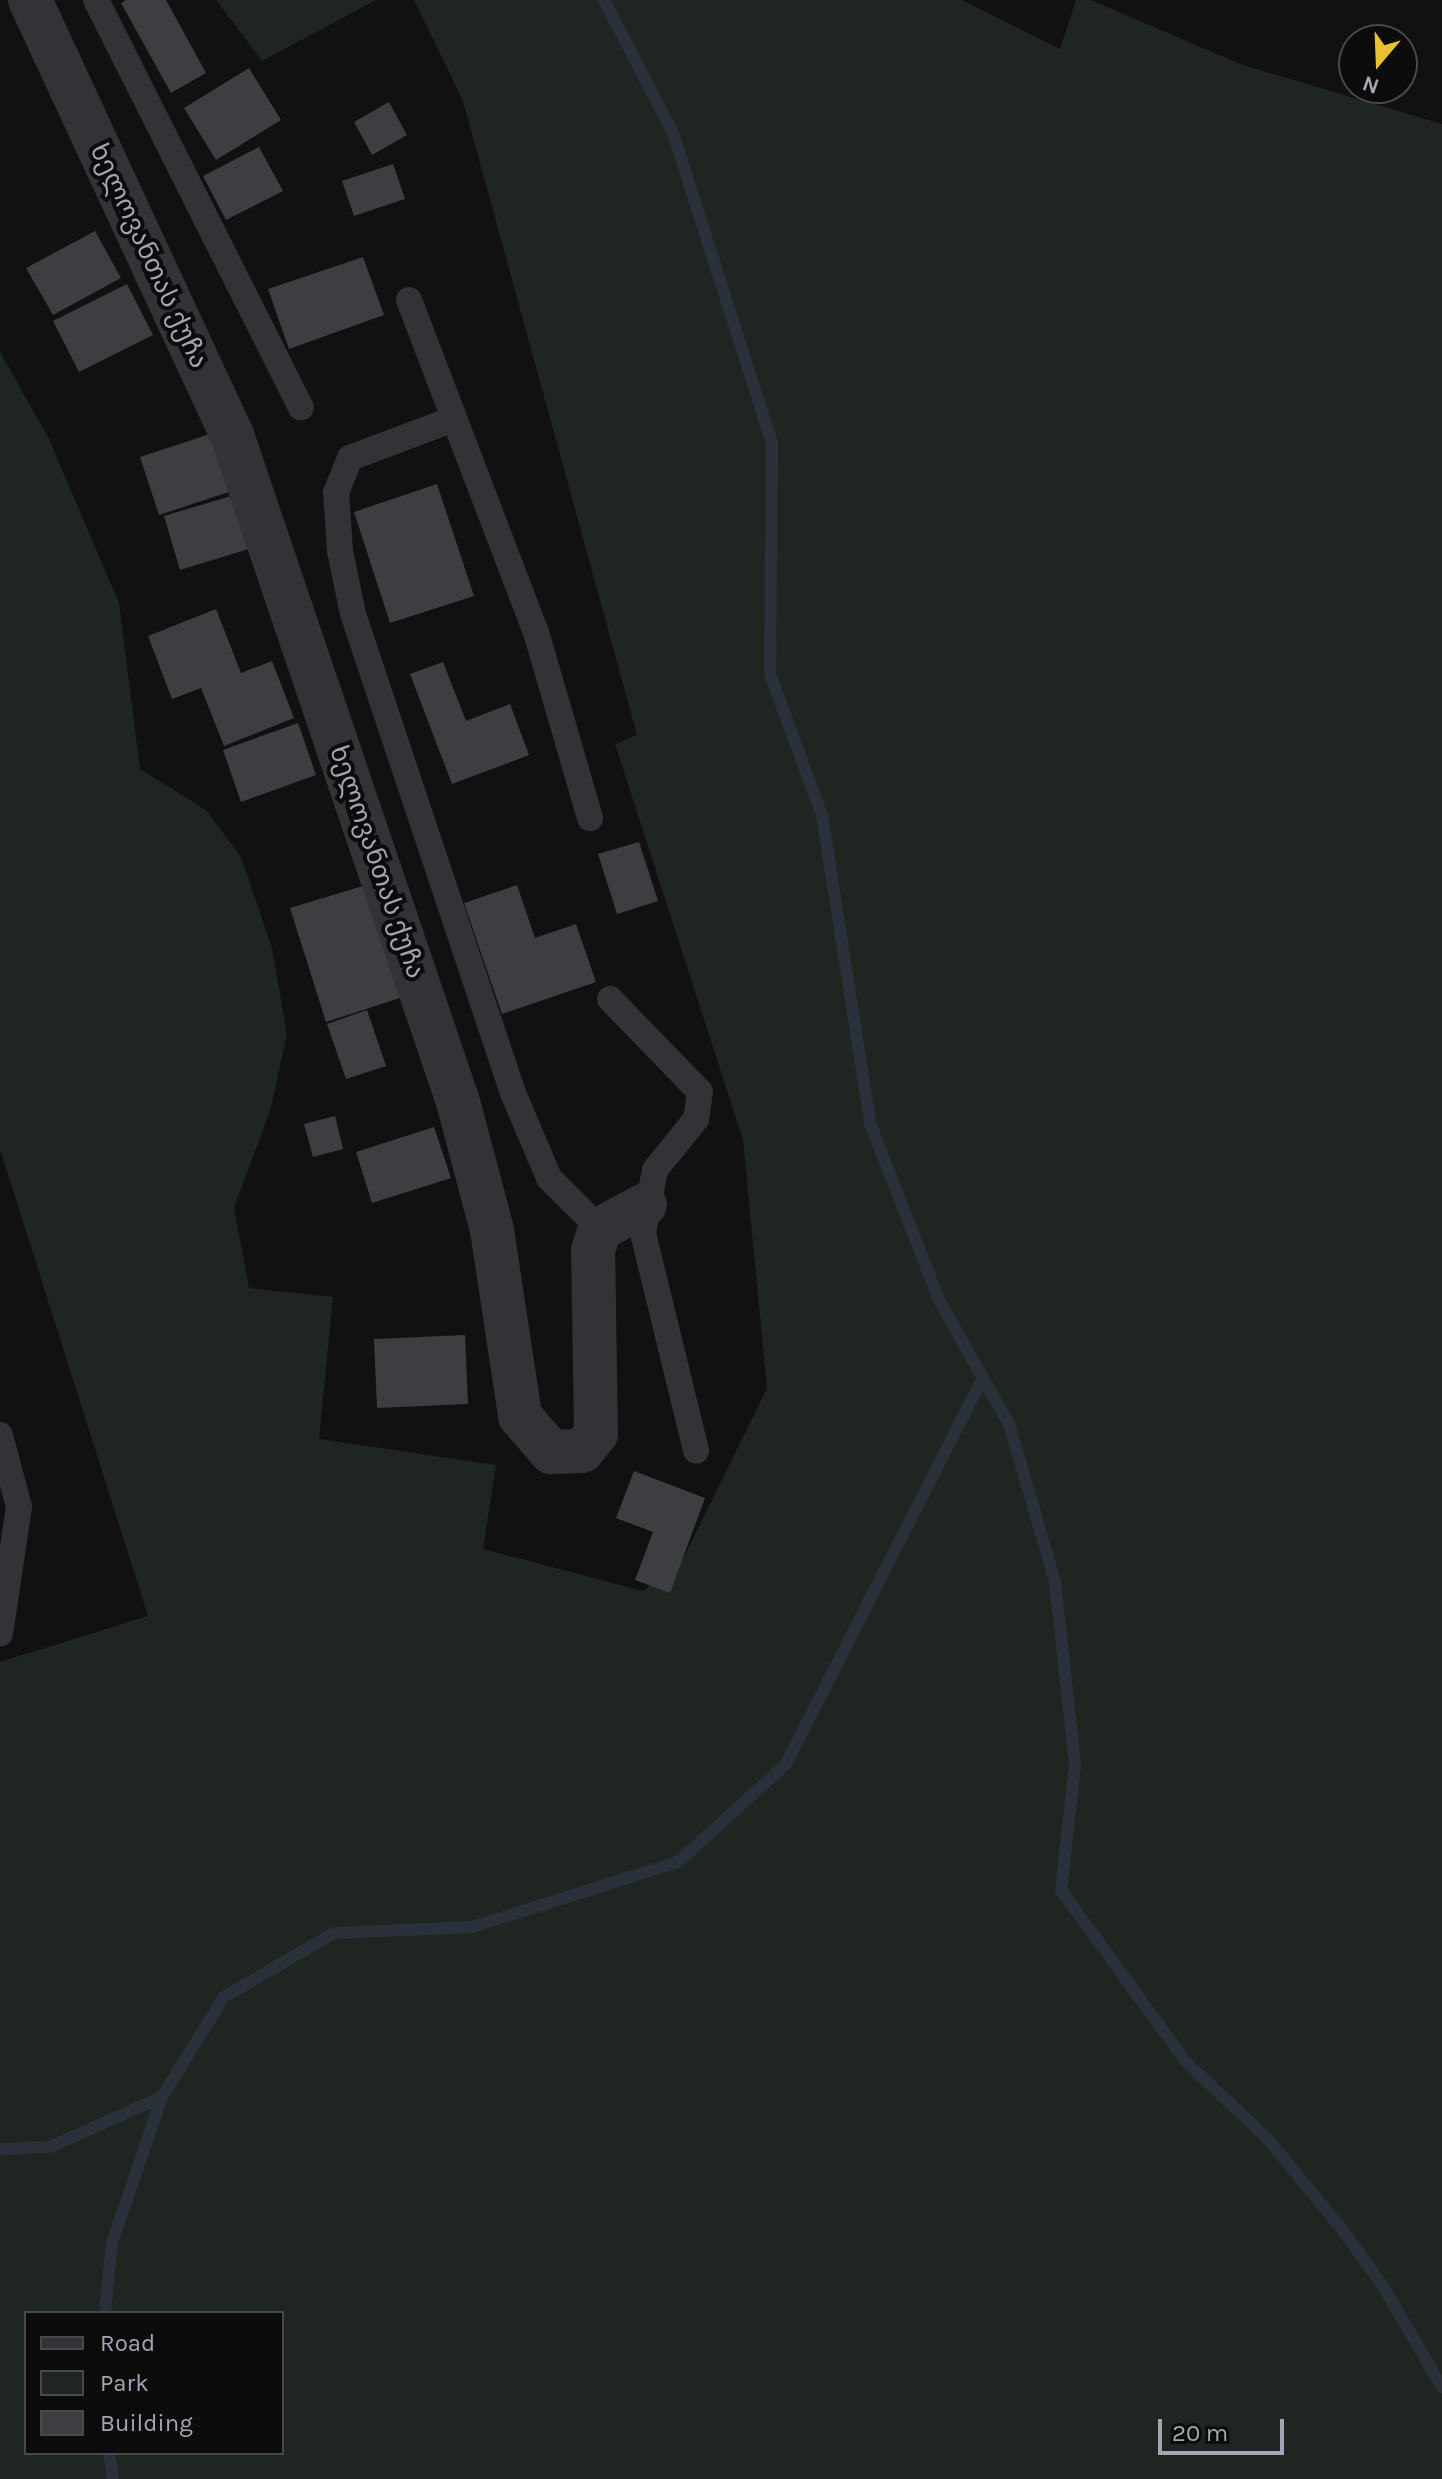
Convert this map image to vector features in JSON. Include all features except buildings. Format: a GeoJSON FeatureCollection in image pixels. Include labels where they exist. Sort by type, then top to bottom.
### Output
{"type":"FeatureCollection","features":[{"type":"Feature","properties":{"kind":"street","name":"ხელოვანთას ქუჩა"},"geometry":{"type":"LineString","coordinates":[[30,0],[232,435],[458,1102],[492,1230],[520,1416],[551,1452],[582,1451],[596,1434],[593,1250],[600,1229]]}},
{"type":"Feature","properties":{"kind":"street"},"geometry":{"type":"LineString","coordinates":[[600,1229],[645,1205]]}},
{"type":"Feature","properties":{"kind":"lane"},"geometry":{"type":"LineString","coordinates":[[96,0],[301,407]]}},
{"type":"Feature","properties":{"kind":"lane"},"geometry":{"type":"LineString","coordinates":[[409,300],[451,420],[536,632],[590,818]]}},
{"type":"Feature","properties":{"kind":"lane"},"geometry":{"type":"LineString","coordinates":[[451,420],[350,458],[336,492],[340,551],[353,614],[513,1093],[549,1178],[600,1229]]}},
{"type":"Feature","properties":{"kind":"lane"},"geometry":{"type":"LineString","coordinates":[[610,999],[700,1092],[696,1119],[655,1170],[645,1205],[643,1233],[696,1451]]}},
{"type":"Feature","properties":{"kind":"lane"},"geometry":{"type":"LineString","coordinates":[[0,1435],[19,1507],[0,1634]]}},
{"type":"Feature","properties":{"kind":"green space"},"geometry":{"type":"Polygon","coordinates":[[[216,0],[376,0],[262,61],[216,0]]]}},
{"type":"Feature","properties":{"kind":"green space"},"geometry":{"type":"Polygon","coordinates":[[[414,0],[962,0],[1060,49],[1076,0],[1091,0],[1240,64],[1338,93],[1338,104],[1375,104],[1442,124],[1442,2479],[0,2479],[0,1662],[148,1616],[0,1149],[0,352],[48,437],[119,603],[140,769],[206,810],[241,857],[272,948],[287,1034],[271,1108],[234,1208],[249,1288],[333,1297],[319,1439],[496,1465],[483,1549],[643,1591],[683,1559],[767,1388],[743,1140],[615,744],[637,735],[463,101],[414,0]]]}},
{"type":"Feature","properties":{"kind":"waterway"},"geometry":{"type":"LineString","coordinates":[[604,0],[673,133],[772,444],[770,674],[822,815],[870,1123],[939,1300],[1009,1424],[1055,1581],[1075,1765],[1061,1890],[1186,2062],[1266,2137],[1341,2228],[1381,2283],[1442,2387]]}},
{"type":"Feature","properties":{"kind":"waterway"},"geometry":{"type":"LineString","coordinates":[[105,2311],[112,2243],[162,2097],[224,1997],[334,1933],[472,1927],[678,1862],[786,1764],[983,1377]]}},
{"type":"Feature","properties":{"kind":"waterway"},"geometry":{"type":"LineString","coordinates":[[0,2149],[50,2147],[162,2097]]}},
{"type":"Feature","properties":{"kind":"waterway"},"geometry":{"type":"LineString","coordinates":[[109,2455],[113,2479]]}}]}
